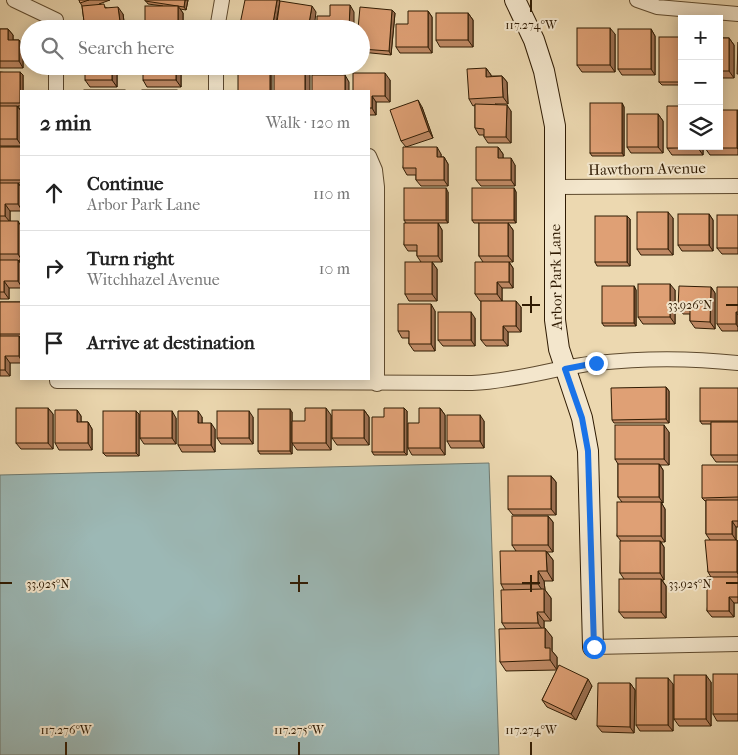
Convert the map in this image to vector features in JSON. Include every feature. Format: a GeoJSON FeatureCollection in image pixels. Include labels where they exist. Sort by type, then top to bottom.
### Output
{"type":"FeatureCollection","features":[{"type":"Feature","properties":{"kind":"street"},"geometry":{"type":"LineString","coordinates":[[14,0],[56,20]]}},
{"type":"Feature","properties":{"kind":"street"},"geometry":{"type":"LineString","coordinates":[[219,20],[222,0]]}},
{"type":"Feature","properties":{"kind":"street","name":"Arbor Park Lane"},"geometry":{"type":"LineString","coordinates":[[515,0],[534,40],[550,96],[555,126],[555,320],[559,350],[582,418],[588,451],[594,647]]}},
{"type":"Feature","properties":{"kind":"street"},"geometry":{"type":"LineString","coordinates":[[637,0],[657,6],[735,9]]}},
{"type":"Feature","properties":{"kind":"street"},"geometry":{"type":"LineString","coordinates":[[56,75],[56,90]]}},
{"type":"Feature","properties":{"kind":"street"},"geometry":{"type":"LineString","coordinates":[[216,75],[216,90]]}},
{"type":"Feature","properties":{"kind":"street"},"geometry":{"type":"LineString","coordinates":[[370,158],[376,170],[377,187],[377,384]]}},
{"type":"Feature","properties":{"kind":"street","name":"Hawthorn Avenue"},"geometry":{"type":"LineString","coordinates":[[556,187],[738,186]]}},
{"type":"Feature","properties":{"kind":"street"},"geometry":{"type":"LineString","coordinates":[[57,380],[377,384],[504,382],[596,363],[712,360],[738,363]]}},
{"type":"Feature","properties":{"kind":"street"},"geometry":{"type":"LineString","coordinates":[[594,647],[738,644]]}},
{"type":"Feature","properties":{"kind":"water"},"geometry":{"type":"Polygon","coordinates":[[[489,463],[499,755],[0,755],[0,475],[489,463]]]}},
{"type":"Feature","properties":{"kind":"building"},"geometry":{"type":"Polygon","coordinates":[[[145,0],[185,0],[184,7],[145,0]]]}},
{"type":"Feature","properties":{"kind":"building"},"geometry":{"type":"Polygon","coordinates":[[[245,0],[277,0],[274,20],[241,20],[245,0]]]}},
{"type":"Feature","properties":{"kind":"building"},"geometry":{"type":"Polygon","coordinates":[[[280,1],[312,6],[310,20],[277,20],[280,1]]]}},
{"type":"Feature","properties":{"kind":"building"},"geometry":{"type":"Polygon","coordinates":[[[104,4],[105,8],[118,7],[120,20],[84,20],[82,6],[104,4]]]}},
{"type":"Feature","properties":{"kind":"building"},"geometry":{"type":"Polygon","coordinates":[[[330,5],[350,5],[349,20],[317,20],[317,16],[330,16],[330,5]]]}},
{"type":"Feature","properties":{"kind":"building"},"geometry":{"type":"Polygon","coordinates":[[[145,6],[178,6],[178,20],[145,20],[145,6]]]}},
{"type":"Feature","properties":{"kind":"building"},"geometry":{"type":"Polygon","coordinates":[[[360,7],[392,10],[389,51],[370,50],[370,20],[359,20],[360,7]]]}},
{"type":"Feature","properties":{"kind":"building"},"geometry":{"type":"Polygon","coordinates":[[[408,11],[428,11],[428,47],[396,47],[396,24],[408,24],[408,11]]]}},
{"type":"Feature","properties":{"kind":"building"},"geometry":{"type":"Polygon","coordinates":[[[436,13],[468,13],[468,40],[436,40],[436,13]]]}},
{"type":"Feature","properties":{"kind":"building"},"geometry":{"type":"Polygon","coordinates":[[[577,28],[610,28],[610,65],[577,65],[577,28]]]}},
{"type":"Feature","properties":{"kind":"building"},"geometry":{"type":"Polygon","coordinates":[[[0,29],[8,29],[8,40],[19,40],[19,61],[0,61],[0,29]]]}},
{"type":"Feature","properties":{"kind":"building"},"geometry":{"type":"Polygon","coordinates":[[[618,29],[651,29],[651,69],[618,69],[618,29]]]}},
{"type":"Feature","properties":{"kind":"building"},"geometry":{"type":"Polygon","coordinates":[[[659,37],[678,37],[678,82],[659,82],[659,37]]]}},
{"type":"Feature","properties":{"kind":"building"},"geometry":{"type":"Polygon","coordinates":[[[723,38],[729,38],[729,71],[723,71],[723,38]]]}},
{"type":"Feature","properties":{"kind":"building"},"geometry":{"type":"Polygon","coordinates":[[[738,42],[738,74],[737,74],[738,42]]]}},
{"type":"Feature","properties":{"kind":"building"},"geometry":{"type":"Polygon","coordinates":[[[486,68],[486,77],[502,76],[503,97],[469,99],[467,69],[486,68]]]}},
{"type":"Feature","properties":{"kind":"building"},"geometry":{"type":"Polygon","coordinates":[[[0,72],[20,72],[20,103],[0,103],[0,72]]]}},
{"type":"Feature","properties":{"kind":"building"},"geometry":{"type":"Polygon","coordinates":[[[385,73],[385,96],[372,96],[372,108],[370,108],[370,90],[353,90],[353,75],[385,73]]]}},
{"type":"Feature","properties":{"kind":"building"},"geometry":{"type":"Polygon","coordinates":[[[85,75],[112,75],[112,80],[85,80],[85,75]]]}},
{"type":"Feature","properties":{"kind":"building"},"geometry":{"type":"Polygon","coordinates":[[[143,75],[176,75],[176,80],[143,80],[143,75]]]}},
{"type":"Feature","properties":{"kind":"building"},"geometry":{"type":"Polygon","coordinates":[[[238,75],[270,75],[270,90],[238,90],[238,75]]]}},
{"type":"Feature","properties":{"kind":"building"},"geometry":{"type":"Polygon","coordinates":[[[274,75],[305,75],[305,90],[274,90],[274,75]]]}},
{"type":"Feature","properties":{"kind":"building"},"geometry":{"type":"Polygon","coordinates":[[[312,75],[345,75],[345,90],[312,90],[312,75]]]}},
{"type":"Feature","properties":{"kind":"building"},"geometry":{"type":"Polygon","coordinates":[[[418,100],[429,131],[401,141],[390,110],[418,100]]]}},
{"type":"Feature","properties":{"kind":"building"},"geometry":{"type":"Polygon","coordinates":[[[590,103],[622,103],[622,153],[590,153],[590,103]]]}},
{"type":"Feature","properties":{"kind":"building"},"geometry":{"type":"Polygon","coordinates":[[[475,104],[507,105],[506,137],[484,137],[484,129],[475,128],[475,104]]]}},
{"type":"Feature","properties":{"kind":"building"},"geometry":{"type":"Polygon","coordinates":[[[0,106],[17,106],[17,139],[0,139],[0,106]]]}},
{"type":"Feature","properties":{"kind":"building"},"geometry":{"type":"Polygon","coordinates":[[[667,106],[678,106],[678,148],[667,148],[667,106]]]}},
{"type":"Feature","properties":{"kind":"building"},"geometry":{"type":"Polygon","coordinates":[[[723,110],[737,110],[737,148],[723,148],[723,110]]]}},
{"type":"Feature","properties":{"kind":"building"},"geometry":{"type":"Polygon","coordinates":[[[627,114],[658,114],[658,147],[627,147],[627,114]]]}},
{"type":"Feature","properties":{"kind":"building"},"geometry":{"type":"Polygon","coordinates":[[[0,147],[20,147],[20,180],[0,180],[0,147]]]}},
{"type":"Feature","properties":{"kind":"building"},"geometry":{"type":"Polygon","coordinates":[[[403,147],[437,147],[437,157],[444,157],[444,180],[416,180],[416,168],[403,168],[403,147]]]}},
{"type":"Feature","properties":{"kind":"building"},"geometry":{"type":"Polygon","coordinates":[[[476,147],[498,147],[498,158],[511,158],[511,180],[476,180],[476,147]]]}},
{"type":"Feature","properties":{"kind":"building"},"geometry":{"type":"Polygon","coordinates":[[[0,183],[18,183],[18,204],[5,204],[5,216],[0,216],[0,183]]]}},
{"type":"Feature","properties":{"kind":"building"},"geometry":{"type":"Polygon","coordinates":[[[404,188],[446,188],[446,220],[404,220],[404,188]]]}},
{"type":"Feature","properties":{"kind":"building"},"geometry":{"type":"Polygon","coordinates":[[[472,188],[514,188],[514,220],[472,220],[472,188]]]}},
{"type":"Feature","properties":{"kind":"building"},"geometry":{"type":"Polygon","coordinates":[[[637,212],[668,212],[668,249],[637,249],[637,212]]]}},
{"type":"Feature","properties":{"kind":"building"},"geometry":{"type":"Polygon","coordinates":[[[678,214],[709,214],[709,245],[678,245],[678,214]]]}},
{"type":"Feature","properties":{"kind":"building"},"geometry":{"type":"Polygon","coordinates":[[[717,215],[738,215],[738,248],[717,248],[717,215]]]}},
{"type":"Feature","properties":{"kind":"building"},"geometry":{"type":"Polygon","coordinates":[[[595,216],[627,216],[627,262],[595,262],[595,216]]]}},
{"type":"Feature","properties":{"kind":"building"},"geometry":{"type":"Polygon","coordinates":[[[0,221],[18,221],[18,254],[0,254],[0,221]]]}},
{"type":"Feature","properties":{"kind":"building"},"geometry":{"type":"Polygon","coordinates":[[[404,223],[438,223],[438,256],[417,256],[417,245],[404,245],[404,223]]]}},
{"type":"Feature","properties":{"kind":"building"},"geometry":{"type":"Polygon","coordinates":[[[479,223],[508,223],[508,256],[479,256],[479,223]]]}},
{"type":"Feature","properties":{"kind":"building"},"geometry":{"type":"Polygon","coordinates":[[[0,260],[18,260],[18,281],[4,281],[4,292],[0,292],[0,260]]]}},
{"type":"Feature","properties":{"kind":"building"},"geometry":{"type":"Polygon","coordinates":[[[405,262],[432,262],[432,294],[405,294],[405,262]]]}},
{"type":"Feature","properties":{"kind":"building"},"geometry":{"type":"Polygon","coordinates":[[[475,262],[509,262],[509,282],[497,282],[497,294],[475,294],[475,262]]]}},
{"type":"Feature","properties":{"kind":"building"},"geometry":{"type":"Polygon","coordinates":[[[638,284],[670,284],[670,317],[638,317],[638,284]]]}},
{"type":"Feature","properties":{"kind":"building"},"geometry":{"type":"Polygon","coordinates":[[[602,286],[634,286],[634,323],[602,323],[602,286]]]}},
{"type":"Feature","properties":{"kind":"building"},"geometry":{"type":"Polygon","coordinates":[[[679,286],[711,287],[710,322],[690,321],[690,308],[678,308],[679,286]]]}},
{"type":"Feature","properties":{"kind":"building"},"geometry":{"type":"Polygon","coordinates":[[[717,287],[738,287],[736,324],[717,324],[717,287]]]}},
{"type":"Feature","properties":{"kind":"building"},"geometry":{"type":"Polygon","coordinates":[[[481,301],[516,301],[516,326],[503,326],[503,340],[481,340],[481,301]]]}},
{"type":"Feature","properties":{"kind":"building"},"geometry":{"type":"Polygon","coordinates":[[[0,302],[20,302],[20,334],[0,334],[0,302]]]}},
{"type":"Feature","properties":{"kind":"building"},"geometry":{"type":"Polygon","coordinates":[[[398,304],[431,304],[431,344],[409,344],[409,331],[398,331],[398,304]]]}},
{"type":"Feature","properties":{"kind":"building"},"geometry":{"type":"Polygon","coordinates":[[[438,312],[471,312],[471,340],[438,340],[438,312]]]}},
{"type":"Feature","properties":{"kind":"building"},"geometry":{"type":"Polygon","coordinates":[[[0,336],[19,336],[19,356],[5,356],[5,370],[0,370],[0,336]]]}},
{"type":"Feature","properties":{"kind":"building"},"geometry":{"type":"Polygon","coordinates":[[[666,387],[666,419],[612,420],[611,388],[666,387]]]}},
{"type":"Feature","properties":{"kind":"building"},"geometry":{"type":"Polygon","coordinates":[[[700,388],[738,388],[738,421],[700,421],[700,388]]]}},
{"type":"Feature","properties":{"kind":"building"},"geometry":{"type":"Polygon","coordinates":[[[16,408],[48,408],[48,443],[16,443],[16,408]]]}},
{"type":"Feature","properties":{"kind":"building"},"geometry":{"type":"Polygon","coordinates":[[[305,408],[326,408],[326,443],[292,443],[292,421],[305,421],[305,408]]]}},
{"type":"Feature","properties":{"kind":"building"},"geometry":{"type":"Polygon","coordinates":[[[384,408],[404,408],[404,452],[372,452],[372,417],[384,417],[384,408]]]}},
{"type":"Feature","properties":{"kind":"building"},"geometry":{"type":"Polygon","coordinates":[[[419,408],[440,408],[440,448],[408,448],[408,423],[419,423],[419,408]]]}},
{"type":"Feature","properties":{"kind":"building"},"geometry":{"type":"Polygon","coordinates":[[[258,409],[290,409],[290,451],[258,451],[258,409]]]}},
{"type":"Feature","properties":{"kind":"building"},"geometry":{"type":"Polygon","coordinates":[[[55,410],[77,410],[77,422],[88,422],[88,443],[55,443],[55,410]]]}},
{"type":"Feature","properties":{"kind":"building"},"geometry":{"type":"Polygon","coordinates":[[[332,410],[364,410],[364,438],[332,438],[332,410]]]}},
{"type":"Feature","properties":{"kind":"building"},"geometry":{"type":"Polygon","coordinates":[[[103,411],[136,411],[136,453],[103,453],[103,411]]]}},
{"type":"Feature","properties":{"kind":"building"},"geometry":{"type":"Polygon","coordinates":[[[140,411],[172,411],[172,438],[140,438],[140,411]]]}},
{"type":"Feature","properties":{"kind":"building"},"geometry":{"type":"Polygon","coordinates":[[[178,411],[198,411],[198,423],[211,423],[211,445],[178,445],[178,411]]]}},
{"type":"Feature","properties":{"kind":"building"},"geometry":{"type":"Polygon","coordinates":[[[217,411],[249,411],[249,438],[217,438],[217,411]]]}},
{"type":"Feature","properties":{"kind":"building"},"geometry":{"type":"Polygon","coordinates":[[[447,415],[480,415],[480,441],[447,441],[447,415]]]}},
{"type":"Feature","properties":{"kind":"building"},"geometry":{"type":"Polygon","coordinates":[[[711,422],[738,422],[738,455],[711,455],[711,422]]]}},
{"type":"Feature","properties":{"kind":"building"},"geometry":{"type":"Polygon","coordinates":[[[615,425],[664,425],[664,459],[615,459],[615,425]]]}},
{"type":"Feature","properties":{"kind":"building"},"geometry":{"type":"Polygon","coordinates":[[[618,464],[659,464],[659,497],[618,497],[618,464]]]}},
{"type":"Feature","properties":{"kind":"building"},"geometry":{"type":"Polygon","coordinates":[[[702,465],[738,465],[738,497],[702,498],[702,465]]]}},
{"type":"Feature","properties":{"kind":"building"},"geometry":{"type":"Polygon","coordinates":[[[508,476],[551,476],[551,509],[508,509],[508,476]]]}},
{"type":"Feature","properties":{"kind":"building"},"geometry":{"type":"Polygon","coordinates":[[[706,500],[738,500],[738,521],[732,521],[732,534],[706,534],[706,500]]]}},
{"type":"Feature","properties":{"kind":"building"},"geometry":{"type":"Polygon","coordinates":[[[617,502],[661,502],[661,536],[617,536],[617,502]]]}},
{"type":"Feature","properties":{"kind":"building"},"geometry":{"type":"Polygon","coordinates":[[[512,516],[548,516],[548,545],[512,545],[512,516]]]}},
{"type":"Feature","properties":{"kind":"building"},"geometry":{"type":"Polygon","coordinates":[[[705,540],[737,540],[737,572],[708,572],[705,540]]]}},
{"type":"Feature","properties":{"kind":"building"},"geometry":{"type":"Polygon","coordinates":[[[620,541],[660,541],[660,573],[620,573],[620,541]]]}},
{"type":"Feature","properties":{"kind":"building"},"geometry":{"type":"Polygon","coordinates":[[[500,551],[546,551],[547,571],[538,571],[538,584],[501,584],[500,551]]]}},
{"type":"Feature","properties":{"kind":"building"},"geometry":{"type":"Polygon","coordinates":[[[707,577],[738,577],[738,597],[729,597],[729,611],[707,611],[707,577]]]}},
{"type":"Feature","properties":{"kind":"building"},"geometry":{"type":"Polygon","coordinates":[[[619,579],[661,579],[661,612],[619,612],[619,579]]]}},
{"type":"Feature","properties":{"kind":"building"},"geometry":{"type":"Polygon","coordinates":[[[544,589],[544,612],[537,612],[538,623],[502,623],[501,590],[544,589]]]}},
{"type":"Feature","properties":{"kind":"building"},"geometry":{"type":"Polygon","coordinates":[[[545,628],[545,648],[550,648],[550,660],[500,662],[499,629],[545,628]]]}},
{"type":"Feature","properties":{"kind":"building"},"geometry":{"type":"Polygon","coordinates":[[[559,665],[588,679],[571,714],[542,700],[559,665]]]}},
{"type":"Feature","properties":{"kind":"building"},"geometry":{"type":"Polygon","coordinates":[[[713,674],[738,674],[738,714],[713,714],[713,674]]]}},
{"type":"Feature","properties":{"kind":"building"},"geometry":{"type":"Polygon","coordinates":[[[674,675],[706,675],[706,719],[674,719],[674,675]]]}},
{"type":"Feature","properties":{"kind":"building"},"geometry":{"type":"Polygon","coordinates":[[[636,678],[668,678],[668,725],[636,725],[636,678]]]}},
{"type":"Feature","properties":{"kind":"building"},"geometry":{"type":"Polygon","coordinates":[[[598,683],[630,683],[630,727],[597,726],[598,683]]]}},
{"type":"Feature","properties":{"kind":"route"},"geometry":{"type":"LineString","coordinates":[[594,647],[592,521],[588,451],[582,418],[565,369],[596,363]]}}]}
